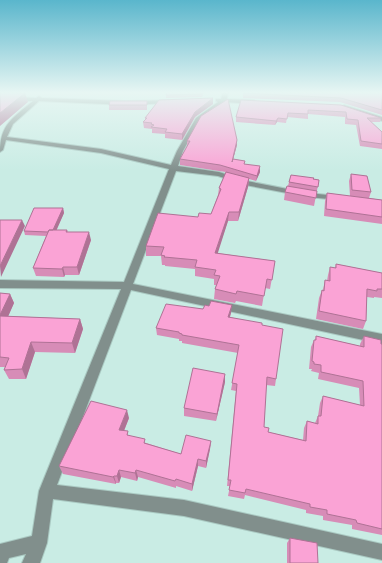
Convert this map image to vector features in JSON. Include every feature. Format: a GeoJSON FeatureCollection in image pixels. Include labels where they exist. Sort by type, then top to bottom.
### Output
{"type":"FeatureCollection","features":[{"type":"Feature","properties":{"kind":"street"},"geometry":{"type":"LineString","coordinates":[[0,150],[3,138],[11,123],[16,118]]}},
{"type":"Feature","properties":{"kind":"street"},"geometry":{"type":"LineString","coordinates":[[30,563],[39,543],[47,491],[173,168],[180,151],[200,118]]}},
{"type":"Feature","properties":{"kind":"street"},"geometry":{"type":"LineString","coordinates":[[3,138],[43,142],[101,151],[173,168],[219,174],[245,183],[308,195],[347,199]]}},
{"type":"Feature","properties":{"kind":"street"},"geometry":{"type":"LineString","coordinates":[[0,284],[127,286],[382,339]]}},
{"type":"Feature","properties":{"kind":"street"},"geometry":{"type":"LineString","coordinates":[[47,491],[184,508],[382,552]]}},
{"type":"Feature","properties":{"kind":"street"},"geometry":{"type":"LineString","coordinates":[[0,560],[4,551],[39,543]]}},
{"type":"Feature","properties":{"kind":"building"},"geometry":{"type":"Polygon","coordinates":[[[147,118],[191,118],[182,134],[165,132],[167,129],[151,127],[154,125],[151,124],[152,123],[143,122],[147,118]]]}},
{"type":"Feature","properties":{"kind":"building"},"geometry":{"type":"Polygon","coordinates":[[[200,118],[232,118],[237,140],[232,162],[233,159],[245,161],[244,164],[260,166],[257,176],[220,165],[180,159],[190,141],[187,141],[200,118]]]}},
{"type":"Feature","properties":{"kind":"building"},"geometry":{"type":"Polygon","coordinates":[[[249,118],[278,118],[276,121],[249,118]]]}},
{"type":"Feature","properties":{"kind":"building"},"geometry":{"type":"Polygon","coordinates":[[[367,118],[382,132],[382,144],[361,141],[358,120],[347,119],[367,118]]]}},
{"type":"Feature","properties":{"kind":"building"},"geometry":{"type":"Polygon","coordinates":[[[226,172],[249,178],[239,212],[229,212],[215,253],[275,261],[272,280],[267,279],[264,296],[237,291],[236,294],[215,289],[220,276],[214,275],[216,270],[195,267],[197,260],[164,257],[165,256],[161,255],[164,247],[146,246],[158,213],[198,217],[199,213],[211,214],[221,189],[219,188],[226,172]]]}},
{"type":"Feature","properties":{"kind":"building"},"geometry":{"type":"Polygon","coordinates":[[[351,174],[367,176],[371,192],[352,190],[351,174]]]}},
{"type":"Feature","properties":{"kind":"building"},"geometry":{"type":"Polygon","coordinates":[[[291,175],[319,180],[318,187],[289,182],[291,175]]]}},
{"type":"Feature","properties":{"kind":"building"},"geometry":{"type":"Polygon","coordinates":[[[287,186],[317,191],[316,198],[285,192],[287,186]]]}},
{"type":"Feature","properties":{"kind":"building"},"geometry":{"type":"Polygon","coordinates":[[[327,193],[382,200],[382,217],[326,209],[327,193]]]}},
{"type":"Feature","properties":{"kind":"building"},"geometry":{"type":"Polygon","coordinates":[[[34,208],[63,208],[53,230],[49,230],[48,232],[24,231],[34,208]]]}},
{"type":"Feature","properties":{"kind":"building"},"geometry":{"type":"Polygon","coordinates":[[[0,220],[22,220],[0,266],[0,220]]]}},
{"type":"Feature","properties":{"kind":"building"},"geometry":{"type":"Polygon","coordinates":[[[49,230],[89,232],[77,267],[63,267],[62,269],[33,268],[49,230]]]}},
{"type":"Feature","properties":{"kind":"building"},"geometry":{"type":"Polygon","coordinates":[[[336,264],[382,273],[382,289],[377,289],[377,291],[367,289],[366,321],[319,311],[325,280],[330,281],[330,267],[336,268],[336,264]]]}},
{"type":"Feature","properties":{"kind":"building"},"geometry":{"type":"Polygon","coordinates":[[[0,293],[10,294],[0,315],[0,293]]]}},
{"type":"Feature","properties":{"kind":"building"},"geometry":{"type":"Polygon","coordinates":[[[211,301],[232,305],[228,317],[262,323],[262,325],[283,329],[276,379],[267,377],[264,427],[269,428],[268,432],[306,441],[307,421],[318,424],[318,416],[321,416],[323,396],[364,406],[363,381],[321,372],[321,365],[314,364],[312,361],[314,340],[316,340],[316,336],[364,347],[364,336],[381,340],[382,529],[357,523],[356,520],[327,514],[327,510],[310,507],[310,504],[246,489],[245,493],[229,490],[231,480],[228,480],[237,384],[232,383],[239,345],[182,335],[179,332],[156,328],[166,304],[203,309],[205,305],[209,306],[211,301]]]}},
{"type":"Feature","properties":{"kind":"building"},"geometry":{"type":"Polygon","coordinates":[[[0,316],[80,319],[72,343],[31,342],[22,369],[4,370],[9,358],[0,357],[0,316]]]}},
{"type":"Feature","properties":{"kind":"building"},"geometry":{"type":"Polygon","coordinates":[[[193,368],[225,374],[217,414],[184,408],[193,368]]]}},
{"type":"Feature","properties":{"kind":"building"},"geometry":{"type":"Polygon","coordinates":[[[91,401],[127,410],[119,430],[128,431],[127,435],[145,439],[144,443],[181,454],[186,435],[211,441],[206,461],[198,459],[192,484],[176,479],[175,481],[136,470],[135,473],[119,470],[117,476],[113,477],[59,466],[91,401]]]}},
{"type":"Feature","properties":{"kind":"building"},"geometry":{"type":"Polygon","coordinates":[[[290,538],[317,543],[318,563],[290,563],[290,538]]]}}]}
